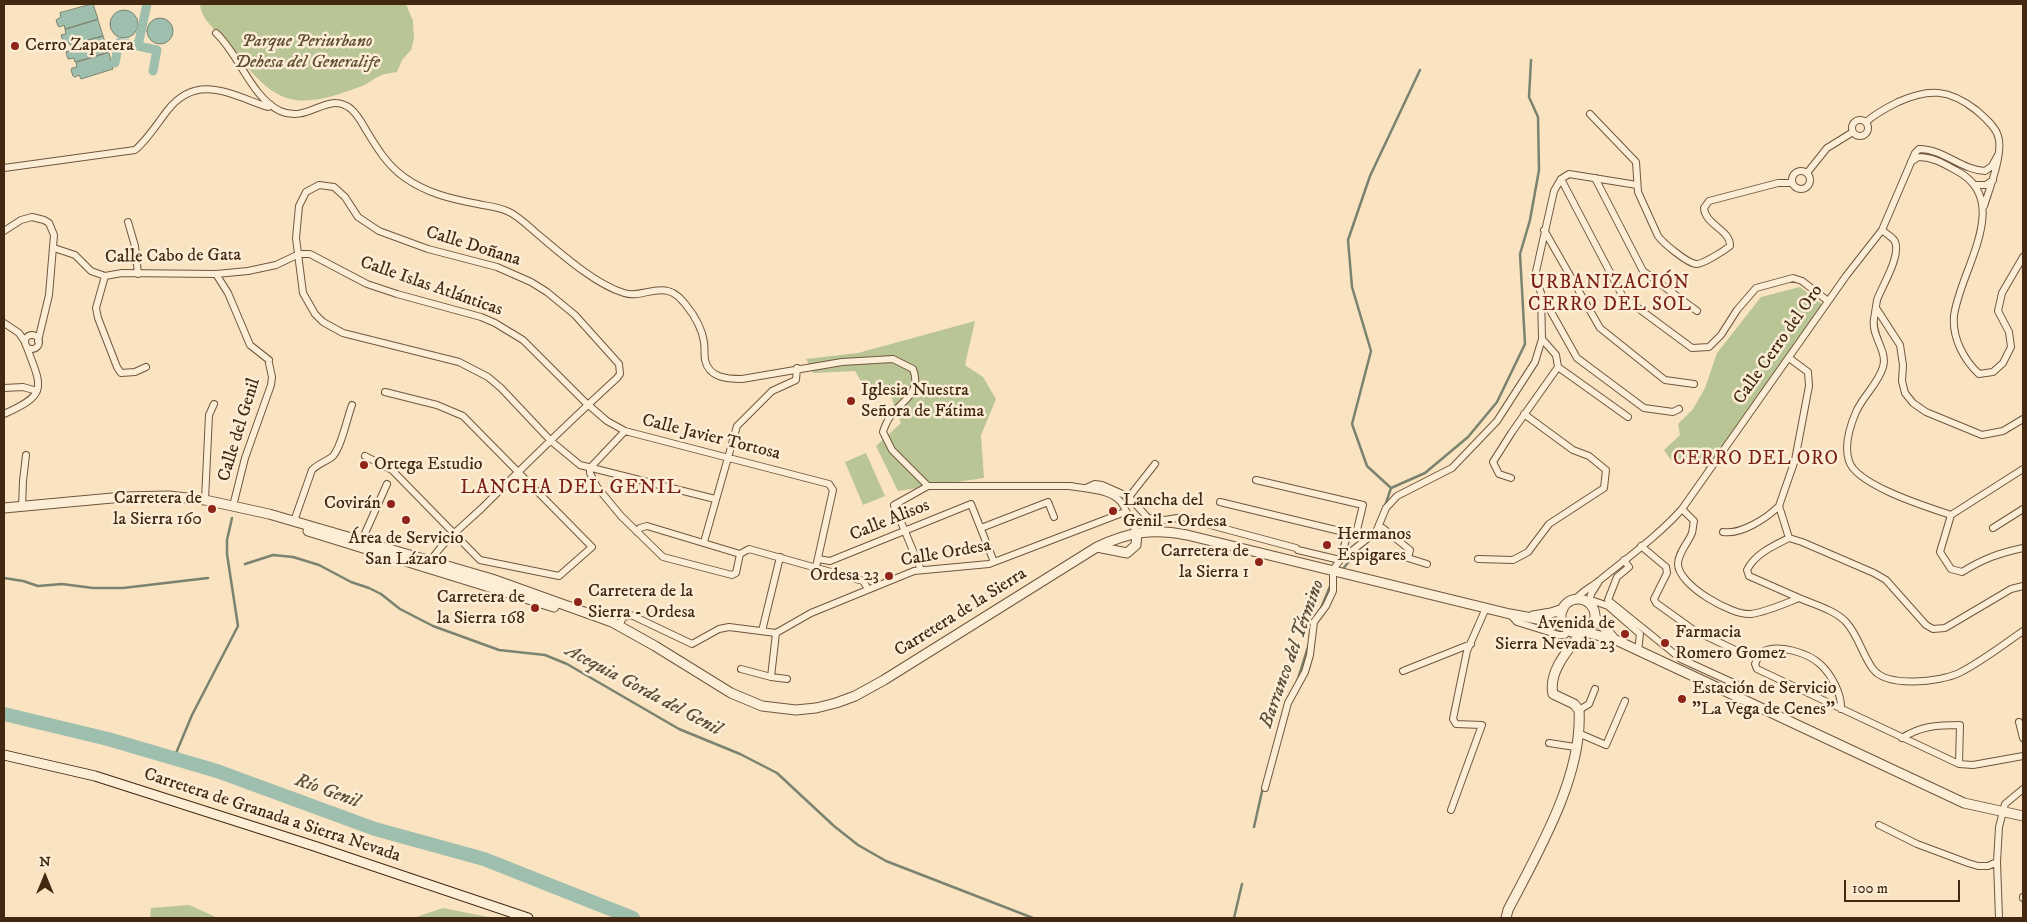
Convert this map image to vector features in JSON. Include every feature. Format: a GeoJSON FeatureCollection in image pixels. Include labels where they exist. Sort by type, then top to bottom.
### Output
{"type":"FeatureCollection","features":[{"type":"Feature","properties":{"kind":"street"},"geometry":{"type":"LineString","coordinates":[[216,33],[225,41],[259,93],[278,110],[294,114],[309,112],[329,103],[345,105],[357,115],[383,157],[403,177],[414,184],[439,195],[508,212],[575,264],[613,288],[632,295],[661,290],[674,293],[688,307],[698,323],[704,342],[707,365],[715,374],[729,379],[742,379],[797,368],[842,362],[893,359],[913,369],[916,378],[911,395],[888,419],[883,432],[892,450],[928,486]]}},
{"type":"Feature","properties":{"kind":"street"},"geometry":{"type":"LineString","coordinates":[[4,168],[135,150],[171,105],[186,94],[196,91],[221,90],[268,107],[271,105]]}},
{"type":"Feature","properties":{"kind":"street"},"geometry":{"type":"LineString","coordinates":[[1866,122],[1876,113],[1908,98],[1931,92],[1944,93],[1962,99],[1994,128],[1998,136],[2000,144],[1993,178],[1983,210],[1977,243],[1954,318],[1960,349],[1970,366],[1980,374],[1993,372],[2003,363],[2010,346],[2009,332],[1998,311],[2002,294],[2023,257]]}},
{"type":"Feature","properties":{"kind":"street"},"geometry":{"type":"LineString","coordinates":[[1590,114],[1634,159],[1638,168],[1637,185],[1640,196],[1661,240],[1690,262],[1696,264],[1728,248],[1731,243],[1706,216],[1704,208],[1709,201],[1778,183],[1792,183],[1799,189],[1808,187],[1810,178],[1807,173],[1796,172],[1792,177],[1792,183]]}},
{"type":"Feature","properties":{"kind":"street"},"geometry":{"type":"LineString","coordinates":[[1858,120],[1866,122],[1868,130],[1865,134],[1857,136],[1853,132],[1854,122],[1858,120]]}},
{"type":"Feature","properties":{"kind":"street"},"geometry":{"type":"LineString","coordinates":[[1807,173],[1826,148],[1853,132]]}},
{"type":"Feature","properties":{"kind":"street"},"geometry":{"type":"LineString","coordinates":[[1910,163],[1914,153],[1919,149],[1926,149],[1939,153],[1971,169],[1985,171],[1993,178]]}},
{"type":"Feature","properties":{"kind":"street"},"geometry":{"type":"LineString","coordinates":[[1985,171],[1992,166],[1998,154]]}},
{"type":"Feature","properties":{"kind":"street"},"geometry":{"type":"LineString","coordinates":[[1910,163],[1918,157],[1927,157],[1938,160],[1966,176],[1982,196],[1983,210]]}},
{"type":"Feature","properties":{"kind":"street","name":"Calle Cerro del Oro"},"geometry":{"type":"LineString","coordinates":[[1576,599],[1668,526],[1682,509],[1828,302],[1882,230],[1910,163]]}},
{"type":"Feature","properties":{"kind":"street"},"geometry":{"type":"LineString","coordinates":[[1637,185],[1569,174],[1561,179],[1554,191],[1535,276],[1540,293],[1577,358],[1644,408],[1673,412],[1679,409]]}},
{"type":"Feature","properties":{"kind":"street"},"geometry":{"type":"LineString","coordinates":[[1595,178],[1643,271],[1697,311]]}},
{"type":"Feature","properties":{"kind":"street"},"geometry":{"type":"LineString","coordinates":[[1974,185],[1986,185],[1993,178]]}},
{"type":"Feature","properties":{"kind":"street"},"geometry":{"type":"LineString","coordinates":[[1561,179],[1623,297],[1692,348],[1709,347],[1721,335],[1737,310],[1756,288],[1793,278],[1802,281],[1828,302]]}},
{"type":"Feature","properties":{"kind":"street","name":"Calle Doñana"},"geometry":{"type":"LineString","coordinates":[[431,561],[456,533],[518,472],[551,441],[589,404],[618,378],[620,374],[619,364],[575,315],[547,292],[531,282],[497,267],[428,248],[379,231],[358,217],[340,191],[326,185],[312,188],[302,198],[299,206],[296,238],[303,293],[308,304],[323,322],[343,333],[459,362],[474,369],[501,388],[551,441],[569,457],[590,468],[715,499]]}},
{"type":"Feature","properties":{"kind":"street"},"geometry":{"type":"LineString","coordinates":[[4,231],[26,217],[38,217],[52,228],[54,235],[49,295],[38,344],[32,360]]}},
{"type":"Feature","properties":{"kind":"street"},"geometry":{"type":"LineString","coordinates":[[128,222],[135,246],[138,274]]}},
{"type":"Feature","properties":{"kind":"street"},"geometry":{"type":"LineString","coordinates":[[1544,230],[1600,328],[1665,380],[1694,384]]}},
{"type":"Feature","properties":{"kind":"street"},"geometry":{"type":"LineString","coordinates":[[1882,230],[1894,240],[1897,252],[1877,301],[1873,322],[1875,336],[1882,352],[1884,365],[1877,380],[1857,410],[1850,426],[1849,461],[1857,474],[1879,487],[1950,515]]}},
{"type":"Feature","properties":{"kind":"street","name":"Calle Cabo de Gata"},"geometry":{"type":"LineString","coordinates":[[54,248],[75,256],[91,271],[105,276],[122,273],[216,274],[248,271],[276,265],[299,254]]}},
{"type":"Feature","properties":{"kind":"street","name":"Calle Islas Atlánticas"},"geometry":{"type":"LineString","coordinates":[[299,254],[310,254],[359,280],[397,294],[481,316],[495,323],[523,340],[589,404]]}},
{"type":"Feature","properties":{"kind":"street","name":"Calle del Genil"},"geometry":{"type":"LineString","coordinates":[[216,274],[228,293],[250,345],[269,362],[272,377],[271,385],[245,458],[233,506]]}},
{"type":"Feature","properties":{"kind":"street"},"geometry":{"type":"LineString","coordinates":[[105,276],[96,308],[117,367],[121,373],[135,372],[146,367]]}},
{"type":"Feature","properties":{"kind":"street"},"geometry":{"type":"LineString","coordinates":[[1340,560],[1376,532],[1386,508],[1397,496],[1452,468],[1497,421],[1535,362],[1542,339],[1540,293]]}},
{"type":"Feature","properties":{"kind":"street"},"geometry":{"type":"LineString","coordinates":[[1876,308],[1900,345],[1903,365],[1902,381],[1905,393],[1913,403],[1926,412],[1982,435],[2003,432],[2023,419]]}},
{"type":"Feature","properties":{"kind":"street"},"geometry":{"type":"LineString","coordinates":[[4,323],[19,334],[38,374],[33,399],[25,405],[4,414]]}},
{"type":"Feature","properties":{"kind":"street"},"geometry":{"type":"LineString","coordinates":[[25,344],[30,335],[41,328]]}},
{"type":"Feature","properties":{"kind":"street"},"geometry":{"type":"LineString","coordinates":[[19,334],[35,336],[38,344]]}},
{"type":"Feature","properties":{"kind":"street"},"geometry":{"type":"LineString","coordinates":[[1542,339],[1556,355],[1558,367],[1628,417]]}},
{"type":"Feature","properties":{"kind":"street"},"geometry":{"type":"LineString","coordinates":[[25,344],[31,348],[38,344]]}},
{"type":"Feature","properties":{"kind":"street"},"geometry":{"type":"LineString","coordinates":[[1723,532],[1728,533],[1739,530],[1773,512],[1779,506],[1795,460],[1809,386],[1808,372],[1788,358]]}},
{"type":"Feature","properties":{"kind":"street"},"geometry":{"type":"LineString","coordinates":[[1511,478],[1499,474],[1493,462],[1524,414],[1558,367]]}},
{"type":"Feature","properties":{"kind":"street"},"geometry":{"type":"LineString","coordinates":[[704,542],[737,426],[772,391],[796,380],[797,368]]}},
{"type":"Feature","properties":{"kind":"street"},"geometry":{"type":"LineString","coordinates":[[4,388],[23,387],[36,391]]}},
{"type":"Feature","properties":{"kind":"street"},"geometry":{"type":"LineString","coordinates":[[365,456],[392,470],[456,533],[480,560],[559,576],[592,547],[463,416],[438,405],[385,392]]}},
{"type":"Feature","properties":{"kind":"street"},"geometry":{"type":"LineString","coordinates":[[205,500],[210,414],[214,404]]}},
{"type":"Feature","properties":{"kind":"street","name":"Calle Javier Tortosa"},"geometry":{"type":"LineString","coordinates":[[589,404],[607,421],[625,431],[830,484],[832,487],[818,559]]}},
{"type":"Feature","properties":{"kind":"street"},"geometry":{"type":"LineString","coordinates":[[294,521],[312,470],[331,457],[336,451],[352,405]]}},
{"type":"Feature","properties":{"kind":"street"},"geometry":{"type":"LineString","coordinates":[[1478,559],[1513,560],[1528,552],[1549,524],[1604,488],[1606,470],[1589,456],[1573,450],[1524,414]]}},
{"type":"Feature","properties":{"kind":"street"},"geometry":{"type":"LineString","coordinates":[[625,431],[590,468],[590,473],[597,487],[621,516],[663,557],[732,575],[736,573],[740,554]]}},
{"type":"Feature","properties":{"kind":"street"},"geometry":{"type":"LineString","coordinates":[[22,508],[26,455]]}},
{"type":"Feature","properties":{"kind":"street"},"geometry":{"type":"LineString","coordinates":[[1129,497],[1155,464]]}},
{"type":"Feature","properties":{"kind":"street"},"geometry":{"type":"LineString","coordinates":[[2023,469],[1950,515],[1940,552],[1951,569],[1962,572],[1999,553],[2023,548]]}},
{"type":"Feature","properties":{"kind":"street"},"geometry":{"type":"LineString","coordinates":[[362,540],[392,470]]}},
{"type":"Feature","properties":{"kind":"street"},"geometry":{"type":"LineString","coordinates":[[1220,502],[1348,533],[1357,530],[1364,505],[1256,480]]}},
{"type":"Feature","properties":{"kind":"street"},"geometry":{"type":"LineString","coordinates":[[1085,489],[1095,484],[1102,485],[1129,497],[1148,518],[1165,520],[1183,516],[1340,560]]}},
{"type":"Feature","properties":{"kind":"street"},"geometry":{"type":"LineString","coordinates":[[921,570],[894,505],[928,486],[1070,486],[1112,495],[1119,500],[1136,532],[1136,545],[1127,552],[1097,547]]}},
{"type":"Feature","properties":{"kind":"street","name":"Carretera de la Sierra"},"geometry":{"type":"LineString","coordinates":[[4,508],[150,496],[184,497],[233,506],[294,521],[492,579],[612,622],[749,701],[778,709],[816,708],[855,696],[884,680],[1097,547],[1136,532],[1164,530],[1179,533],[1528,617]]}},
{"type":"Feature","properties":{"kind":"street"},"geometry":{"type":"LineString","coordinates":[[994,562],[981,528],[1048,502],[1054,517]]}},
{"type":"Feature","properties":{"kind":"street","name":"Calle Alisos"},"geometry":{"type":"LineString","coordinates":[[818,559],[830,561],[971,504],[981,528]]}},
{"type":"Feature","properties":{"kind":"street"},"geometry":{"type":"LineString","coordinates":[[1779,506],[1789,538]]}},
{"type":"Feature","properties":{"kind":"street"},"geometry":{"type":"LineString","coordinates":[[1682,509],[1694,521],[1692,532],[1680,555],[1678,565],[1684,578],[1698,591],[1738,614],[1752,614],[1799,598]]}},
{"type":"Feature","properties":{"kind":"street"},"geometry":{"type":"LineString","coordinates":[[1993,528],[2023,510]]}},
{"type":"Feature","properties":{"kind":"street","name":"Calle Ordesa"},"geometry":{"type":"LineString","coordinates":[[776,633],[811,613],[868,588],[914,571],[994,562],[1125,512]]}},
{"type":"Feature","properties":{"kind":"street","name":"Carretera de la Sierra"},"geometry":{"type":"LineString","coordinates":[[262,514],[268,518],[610,626],[618,626]]}},
{"type":"Feature","properties":{"kind":"street"},"geometry":{"type":"LineString","coordinates":[[1379,525],[1410,550],[1408,558],[1427,564]]}},
{"type":"Feature","properties":{"kind":"street"},"geometry":{"type":"LineString","coordinates":[[637,532],[640,528],[647,526],[740,554],[749,549],[863,581],[868,588]]}},
{"type":"Feature","properties":{"kind":"street"},"geometry":{"type":"LineString","coordinates":[[1265,788],[1288,702],[1304,672],[1310,655],[1314,622],[1326,606],[1333,591],[1334,570],[1340,560],[1348,533]]}},
{"type":"Feature","properties":{"kind":"street"},"geometry":{"type":"LineString","coordinates":[[2023,586],[2012,589],[1958,622],[1945,628],[1934,629],[1926,625],[1886,580],[1802,542],[1789,538],[1769,547],[1750,564],[1747,570],[1749,576],[1838,616],[1846,622],[1873,670],[1885,679],[1899,681],[1934,680],[1958,673],[2023,631]]}},
{"type":"Feature","properties":{"kind":"street"},"geometry":{"type":"LineString","coordinates":[[1641,546],[1666,567],[1667,573],[1654,599],[1656,603],[1695,630],[1746,655]]}},
{"type":"Feature","properties":{"kind":"street"},"geometry":{"type":"LineString","coordinates":[[393,557],[406,557],[422,562],[431,561],[438,567],[459,573],[469,580]]}},
{"type":"Feature","properties":{"kind":"street"},"geometry":{"type":"LineString","coordinates":[[762,631],[780,557]]}},
{"type":"Feature","properties":{"kind":"street"},"geometry":{"type":"LineString","coordinates":[[816,567],[818,559]]}},
{"type":"Feature","properties":{"kind":"street"},"geometry":{"type":"LineString","coordinates":[[1624,560],[1630,567],[1617,577],[1608,600],[1681,659],[1738,685]]}},
{"type":"Feature","properties":{"kind":"street","name":"Calle Cerro del Oro"},"geometry":{"type":"LineString","coordinates":[[1590,603],[1591,594],[1598,582]]}},
{"type":"Feature","properties":{"kind":"street"},"geometry":{"type":"LineString","coordinates":[[1568,647],[1568,630],[1561,618],[1563,609],[1569,602],[1583,599],[1590,603],[1594,602],[1608,606],[1640,634],[1638,651]]}},
{"type":"Feature","properties":{"kind":"street"},"geometry":{"type":"LineString","coordinates":[[1590,603],[1595,617],[1616,640]]}},
{"type":"Feature","properties":{"kind":"street"},"geometry":{"type":"LineString","coordinates":[[1451,810],[1482,725],[1456,724],[1453,719],[1467,651],[1486,608]]}},
{"type":"Feature","properties":{"kind":"street"},"geometry":{"type":"LineString","coordinates":[[1528,617],[1563,609]]}},
{"type":"Feature","properties":{"kind":"street"},"geometry":{"type":"LineString","coordinates":[[1510,614],[1517,622],[1558,635],[1564,635],[1568,630]]}},
{"type":"Feature","properties":{"kind":"street"},"geometry":{"type":"LineString","coordinates":[[618,626],[623,617],[631,615],[692,644],[718,629],[743,628],[776,633],[771,677]]}},
{"type":"Feature","properties":{"kind":"street"},"geometry":{"type":"LineString","coordinates":[[1528,617],[1568,630],[1616,640],[1964,803],[2002,813],[2023,816]]}},
{"type":"Feature","properties":{"kind":"street"},"geometry":{"type":"LineString","coordinates":[[1506,918],[1508,910],[1550,825],[1572,770],[1578,732],[1579,710],[1574,704],[1552,694],[1552,680],[1568,647],[1592,626],[1595,617]]}},
{"type":"Feature","properties":{"kind":"street"},"geometry":{"type":"LineString","coordinates":[[1403,671],[1471,644]]}},
{"type":"Feature","properties":{"kind":"street"},"geometry":{"type":"LineString","coordinates":[[1841,709],[1842,701],[1836,688],[1825,669],[1818,662],[1788,648],[1764,651],[1759,656],[1756,664],[1757,669],[1841,709],[1902,738],[1959,764],[1973,765],[2023,756]]}},
{"type":"Feature","properties":{"kind":"street"},"geometry":{"type":"LineString","coordinates":[[741,669],[787,679]]}},
{"type":"Feature","properties":{"kind":"street"},"geometry":{"type":"LineString","coordinates":[[1579,710],[1589,704],[1595,689]]}},
{"type":"Feature","properties":{"kind":"street"},"geometry":{"type":"LineString","coordinates":[[1578,732],[1606,745],[1625,701]]}},
{"type":"Feature","properties":{"kind":"street"},"geometry":{"type":"LineString","coordinates":[[2019,722],[2023,738]]}},
{"type":"Feature","properties":{"kind":"street"},"geometry":{"type":"LineString","coordinates":[[1902,738],[1915,730],[1944,725],[1960,725],[1959,764]]}},
{"type":"Feature","properties":{"kind":"street"},"geometry":{"type":"LineString","coordinates":[[1549,744],[1575,747]]}},
{"type":"Feature","properties":{"kind":"street","name":"Carretera de Granada a Sierra Nevada"},"geometry":{"type":"LineString","coordinates":[[4,754],[104,779],[314,846],[528,918]]}},
{"type":"Feature","properties":{"kind":"street"},"geometry":{"type":"LineString","coordinates":[[1999,918],[1997,862],[1999,827],[2005,804],[2012,796],[2023,789]]}},
{"type":"Feature","properties":{"kind":"street"},"geometry":{"type":"LineString","coordinates":[[1879,825],[1917,844],[1968,863],[1988,866],[1997,862]]}},
{"type":"Feature","properties":{"kind":"green space","name":"Parque Periurbano Dehesa del Generalife"},"geometry":{"type":"Polygon","coordinates":[[[200,4],[406,4],[413,21],[414,38],[411,50],[402,60],[397,72],[384,74],[362,86],[320,99],[304,101],[289,99],[275,93],[262,83],[204,17],[200,4]]]}},
{"type":"Feature","properties":{"kind":"green space"},"geometry":{"type":"Polygon","coordinates":[[[1800,287],[1822,304],[1707,470],[1697,458],[1671,460],[1664,450],[1680,435],[1678,424],[1693,409],[1705,388],[1717,353],[1761,297],[1800,287]]]}},
{"type":"Feature","properties":{"kind":"green space"},"geometry":{"type":"Polygon","coordinates":[[[975,321],[965,365],[983,377],[996,399],[981,435],[984,478],[898,491],[876,446],[901,423],[890,394],[869,395],[855,371],[813,373],[806,359],[858,353],[975,321]]]}},
{"type":"Feature","properties":{"kind":"green space"},"geometry":{"type":"Polygon","coordinates":[[[866,453],[885,496],[863,505],[845,462],[866,453]]]}},
{"type":"Feature","properties":{"kind":"green space"},"geometry":{"type":"Polygon","coordinates":[[[189,905],[218,918],[150,918],[151,908],[189,905]]]}},
{"type":"Feature","properties":{"kind":"green space"},"geometry":{"type":"Polygon","coordinates":[[[443,908],[493,918],[413,918],[443,908]]]}},
{"type":"Feature","properties":{"kind":"shaded area"},"geometry":{"type":"Polygon","coordinates":[[[93,4],[98,19],[65,29],[64,25],[58,26],[56,20],[61,17],[60,13],[93,4]]]}},
{"type":"Feature","properties":{"kind":"shaded area"},"geometry":{"type":"Polygon","coordinates":[[[124,10],[134,14],[138,24],[134,34],[124,38],[114,34],[110,24],[114,14],[124,10]]]}},
{"type":"Feature","properties":{"kind":"shaded area"},"geometry":{"type":"Polygon","coordinates":[[[160,18],[169,22],[173,31],[169,40],[160,44],[151,40],[147,31],[151,22],[160,18]]]}},
{"type":"Feature","properties":{"kind":"shaded area"},"geometry":{"type":"Polygon","coordinates":[[[98,20],[103,36],[70,45],[69,42],[64,44],[61,35],[66,34],[65,30],[98,20]]]}},
{"type":"Feature","properties":{"kind":"shaded area"},"geometry":{"type":"Polygon","coordinates":[[[103,36],[108,52],[75,62],[74,58],[68,59],[66,52],[71,50],[71,46],[103,36]]]}},
{"type":"Feature","properties":{"kind":"shaded area"},"geometry":{"type":"Polygon","coordinates":[[[109,53],[113,69],[81,79],[79,75],[73,76],[71,70],[77,67],[76,63],[109,53]]]}},
{"type":"Feature","properties":{"kind":"waterway"},"geometry":{"type":"LineString","coordinates":[[138,46],[147,4]]}},
{"type":"Feature","properties":{"kind":"waterway"},"geometry":{"type":"LineString","coordinates":[[115,63],[119,42],[157,50],[153,71]]}},
{"type":"Feature","properties":{"kind":"waterway","name":"Barranco del Término"},"geometry":{"type":"LineString","coordinates":[[1385,506],[1391,488],[1425,473],[1468,437],[1497,402],[1525,344],[1520,254],[1530,220],[1539,170],[1538,117],[1529,97],[1531,60]]}},
{"type":"Feature","properties":{"kind":"waterway"},"geometry":{"type":"LineString","coordinates":[[1391,488],[1367,466],[1352,424],[1371,351],[1352,287],[1348,240],[1370,176],[1420,70]]}},
{"type":"Feature","properties":{"kind":"waterway"},"geometry":{"type":"LineString","coordinates":[[174,758],[192,715],[238,626],[227,554],[227,540],[232,518]]}},
{"type":"Feature","properties":{"kind":"waterway","name":"Barranco del Término"},"geometry":{"type":"LineString","coordinates":[[1342,570],[1361,547]]}},
{"type":"Feature","properties":{"kind":"waterway","name":"Acequia Gorda del Genil"},"geometry":{"type":"LineString","coordinates":[[245,564],[273,555],[293,557],[319,565],[351,582],[381,594],[400,609],[433,626],[499,650],[545,655],[567,664],[679,729],[740,754],[777,773],[834,826],[858,845],[886,861],[1033,918]]}},
{"type":"Feature","properties":{"kind":"waterway","name":"Acequia Gorda del Genil"},"geometry":{"type":"LineString","coordinates":[[4,578],[38,586],[62,584],[93,588],[123,588],[208,578]]}},
{"type":"Feature","properties":{"kind":"waterway","name":"Barranco del Término"},"geometry":{"type":"LineString","coordinates":[[1321,608],[1331,584]]}},
{"type":"Feature","properties":{"kind":"waterway","name":"Barranco del Término"},"geometry":{"type":"LineString","coordinates":[[1297,682],[1309,644]]}},
{"type":"Feature","properties":{"kind":"waterway","name":"Río Genil"},"geometry":{"type":"LineString","coordinates":[[4,714],[108,739],[217,771],[375,829],[484,859],[633,918]]}},
{"type":"Feature","properties":{"kind":"waterway","name":"Barranco del Término"},"geometry":{"type":"LineString","coordinates":[[1254,827],[1263,787]]}},
{"type":"Feature","properties":{"kind":"waterway","name":"Barranco del Término"},"geometry":{"type":"LineString","coordinates":[[1234,918],[1242,884]]}},
{"type":"Feature","properties":{"kind":"place","name":"Cerro Zapatera"},"geometry":{"type":"Point","coordinates":[15,46]}},
{"type":"Feature","properties":{"kind":"place","name":"Iglesia Nuestra Señora de Fátima"},"geometry":{"type":"Point","coordinates":[851,401]}},
{"type":"Feature","properties":{"kind":"place","name":"Ortega Estudio"},"geometry":{"type":"Point","coordinates":[364,465]}},
{"type":"Feature","properties":{"kind":"place","name":"Covirán"},"geometry":{"type":"Point","coordinates":[391,504]}},
{"type":"Feature","properties":{"kind":"place","name":"Carretera de la Sierra 160"},"geometry":{"type":"Point","coordinates":[212,509]}},
{"type":"Feature","properties":{"kind":"place","name":"Lancha del Genil - Ordesa"},"geometry":{"type":"Point","coordinates":[1113,511]}},
{"type":"Feature","properties":{"kind":"place","name":"Área de Servicio San Lázaro"},"geometry":{"type":"Point","coordinates":[406,520]}},
{"type":"Feature","properties":{"kind":"place","name":"Hermanos Espigares"},"geometry":{"type":"Point","coordinates":[1327,545]}},
{"type":"Feature","properties":{"kind":"place","name":"Carretera de la Sierra 1"},"geometry":{"type":"Point","coordinates":[1259,562]}},
{"type":"Feature","properties":{"kind":"place","name":"Ordesa 23"},"geometry":{"type":"Point","coordinates":[889,576]}},
{"type":"Feature","properties":{"kind":"place","name":"Carretera de la Sierra - Ordesa"},"geometry":{"type":"Point","coordinates":[578,602]}},
{"type":"Feature","properties":{"kind":"place","name":"Carretera de la Sierra 168"},"geometry":{"type":"Point","coordinates":[535,608]}},
{"type":"Feature","properties":{"kind":"place","name":"Avenida de Sierra Nevada 23"},"geometry":{"type":"Point","coordinates":[1625,634]}},
{"type":"Feature","properties":{"kind":"place","name":"Farmacia Romero Gomez"},"geometry":{"type":"Point","coordinates":[1665,643]}},
{"type":"Feature","properties":{"kind":"place","name":"Estación de Servicio \"La Vega de Cenes\""},"geometry":{"type":"Point","coordinates":[1682,699]}},
{"type":"Feature","properties":{"kind":"district","name":"URBANIZACIÓN CERRO DEL SOL"},"geometry":{"type":"Point","coordinates":[1610,295]}},
{"type":"Feature","properties":{"kind":"district","name":"CERRO DEL ORO"},"geometry":{"type":"Point","coordinates":[1756,460]}},
{"type":"Feature","properties":{"kind":"district","name":"LANCHA DEL GENIL"},"geometry":{"type":"Point","coordinates":[571,489]}}]}
